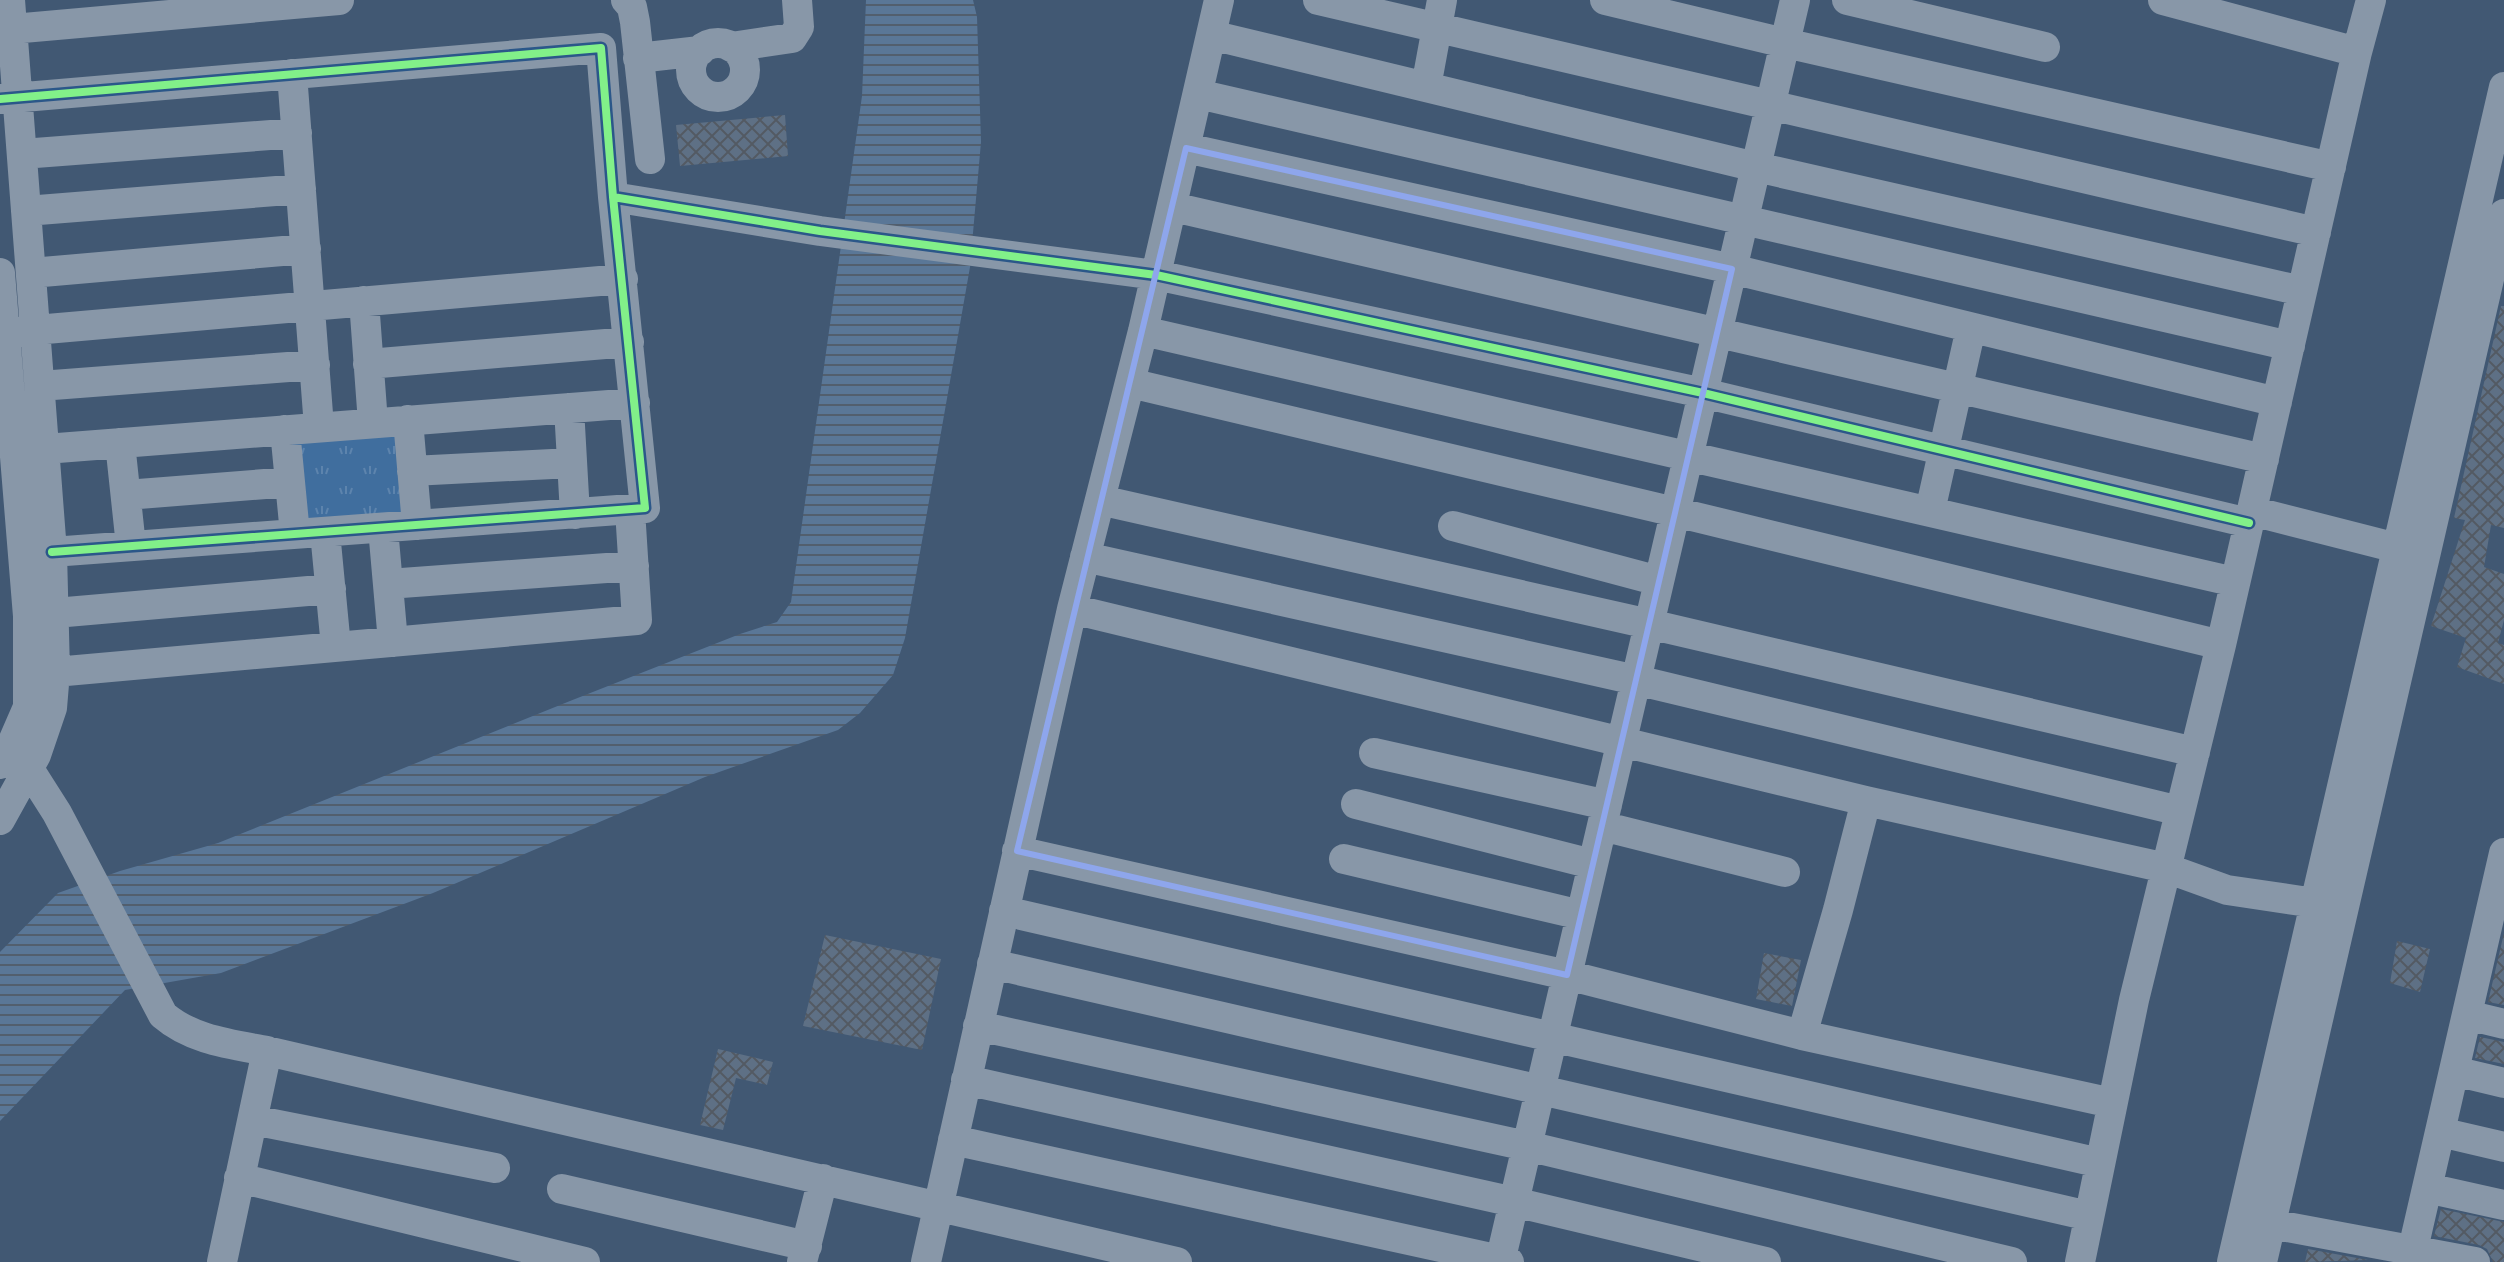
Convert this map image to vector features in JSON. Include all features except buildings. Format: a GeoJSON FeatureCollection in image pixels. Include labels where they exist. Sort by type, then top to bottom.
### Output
{"type":"FeatureCollection","features":[{"type":"Feature","properties":{"kind":"street"},"geometry":{"type":"LineString","coordinates":[[25,556],[45,449],[26,211],[9,98],[7,20],[77,12],[339,0]]}},
{"type":"Feature","properties":{"kind":"street"},"geometry":{"type":"LineString","coordinates":[[626,0],[632,7],[650,159]]}},
{"type":"Feature","properties":{"kind":"street"},"geometry":{"type":"LineString","coordinates":[[638,58],[700,51],[715,44],[731,47],[792,38],[799,27],[797,0]]}},
{"type":"Feature","properties":{"kind":"street"},"geometry":{"type":"LineString","coordinates":[[926,1262],[1072,609],[1173,207],[1219,0]]}},
{"type":"Feature","properties":{"kind":"street"},"geometry":{"type":"LineString","coordinates":[[1318,0],[1440,14],[1770,107],[2316,232]]}},
{"type":"Feature","properties":{"kind":"street"},"geometry":{"type":"LineString","coordinates":[[1605,0],[2331,167]]}},
{"type":"Feature","properties":{"kind":"street"},"geometry":{"type":"LineString","coordinates":[[953,1140],[1503,1261],[1592,864],[1795,0]]}},
{"type":"Feature","properties":{"kind":"street"},"geometry":{"type":"LineString","coordinates":[[1847,0],[2045,47]]}},
{"type":"Feature","properties":{"kind":"street"},"geometry":{"type":"LineString","coordinates":[[2163,0],[2357,52]]}},
{"type":"Feature","properties":{"kind":"street"},"geometry":{"type":"LineString","coordinates":[[2080,1262],[2134,1000],[2221,645],[2371,0]]}},
{"type":"Feature","properties":{"kind":"street"},"geometry":{"type":"LineString","coordinates":[[1426,87],[1440,14]]}},
{"type":"Feature","properties":{"kind":"street"},"geometry":{"type":"LineString","coordinates":[[1211,35],[1756,167],[2302,291]]}},
{"type":"Feature","properties":{"kind":"street"},"geometry":{"type":"LineString","coordinates":[[700,51],[692,65],[694,81],[704,94],[719,97],[733,93],[745,76],[741,56],[731,47]]}},
{"type":"Feature","properties":{"kind":"street"},"geometry":{"type":"LineString","coordinates":[[9,98],[601,48],[645,508],[25,556]]}},
{"type":"Feature","properties":{"kind":"street"},"geometry":{"type":"LineString","coordinates":[[292,74],[319,427]]}},
{"type":"Feature","properties":{"kind":"street"},"geometry":{"type":"LineString","coordinates":[[2262,1262],[2496,217],[2504,87]]}},
{"type":"Feature","properties":{"kind":"street"},"geometry":{"type":"LineString","coordinates":[[1198,94],[2290,346]]}},
{"type":"Feature","properties":{"kind":"street"},"geometry":{"type":"LineString","coordinates":[[14,139],[297,133]]}},
{"type":"Feature","properties":{"kind":"street"},"geometry":{"type":"LineString","coordinates":[[1186,148],[1732,269],[2277,402]]}},
{"type":"Feature","properties":{"kind":"street"},"geometry":{"type":"LineString","coordinates":[[26,211],[301,189]]}},
{"type":"Feature","properties":{"kind":"street"},"geometry":{"type":"LineString","coordinates":[[613,197],[820,231],[1156,275],[2397,548]]}},
{"type":"Feature","properties":{"kind":"street"},"geometry":{"type":"LineString","coordinates":[[1173,207],[2264,459]]}},
{"type":"Feature","properties":{"kind":"street"},"geometry":{"type":"LineString","coordinates":[[2232,1262],[2397,548],[2496,217]]}},
{"type":"Feature","properties":{"kind":"street"},"geometry":{"type":"LineString","coordinates":[[31,273],[306,249]]}},
{"type":"Feature","properties":{"kind":"street"},"geometry":{"type":"LineString","coordinates":[[0,273],[7,451],[25,556],[28,616],[14,690],[28,707],[0,820]]}},
{"type":"Feature","properties":{"kind":"street"},"geometry":{"type":"LineString","coordinates":[[2,333],[623,279]]}},
{"type":"Feature","properties":{"kind":"street"},"geometry":{"type":"LineString","coordinates":[[364,301],[373,423]]}},
{"type":"Feature","properties":{"kind":"street"},"geometry":{"type":"LineString","coordinates":[[1930,511],[1971,328]]}},
{"type":"Feature","properties":{"kind":"street"},"geometry":{"type":"LineString","coordinates":[[1143,331],[2235,582]]}},
{"type":"Feature","properties":{"kind":"street"},"geometry":{"type":"LineString","coordinates":[[368,364],[629,342]]}},
{"type":"Feature","properties":{"kind":"street"},"geometry":{"type":"LineString","coordinates":[[40,386],[315,365]]}},
{"type":"Feature","properties":{"kind":"street"},"geometry":{"type":"LineString","coordinates":[[1130,383],[2221,645]]}},
{"type":"Feature","properties":{"kind":"street"},"geometry":{"type":"LineString","coordinates":[[45,449],[635,403]]}},
{"type":"Feature","properties":{"kind":"street"},"geometry":{"type":"LineString","coordinates":[[569,408],[575,514]]}},
{"type":"Feature","properties":{"kind":"street"},"geometry":{"type":"LineString","coordinates":[[408,420],[417,525]]}},
{"type":"Feature","properties":{"kind":"street"},"geometry":{"type":"LineString","coordinates":[[285,430],[295,534]]}},
{"type":"Feature","properties":{"kind":"street"},"geometry":{"type":"LineString","coordinates":[[120,443],[131,546]]}},
{"type":"Feature","properties":{"kind":"street"},"geometry":{"type":"LineString","coordinates":[[412,471],[572,463]]}},
{"type":"Feature","properties":{"kind":"street"},"geometry":{"type":"LineString","coordinates":[[126,495],[290,482]]}},
{"type":"Feature","properties":{"kind":"street"},"geometry":{"type":"LineString","coordinates":[[1100,500],[2195,752]]}},
{"type":"Feature","properties":{"kind":"street"},"geometry":{"type":"LineString","coordinates":[[55,672],[637,620],[630,510]]}},
{"type":"Feature","properties":{"kind":"street"},"geometry":{"type":"LineString","coordinates":[[1453,526],[1659,581]]}},
{"type":"Feature","properties":{"kind":"street"},"geometry":{"type":"LineString","coordinates":[[383,528],[393,642]]}},
{"type":"Feature","properties":{"kind":"street"},"geometry":{"type":"LineString","coordinates":[[325,532],[336,647]]}},
{"type":"Feature","properties":{"kind":"street"},"geometry":{"type":"LineString","coordinates":[[1085,557],[1636,680],[2180,811]]}},
{"type":"Feature","properties":{"kind":"street"},"geometry":{"type":"LineString","coordinates":[[388,584],[634,566]]}},
{"type":"Feature","properties":{"kind":"street"},"geometry":{"type":"LineString","coordinates":[[28,616],[331,589]]}},
{"type":"Feature","properties":{"kind":"street"},"geometry":{"type":"LineString","coordinates":[[1072,609],[1866,801],[2166,868],[2227,890],[2315,903]]}},
{"type":"Feature","properties":{"kind":"street"},"geometry":{"type":"LineString","coordinates":[[12,762],[36,755],[52,708],[55,672],[28,616]]}},
{"type":"Feature","properties":{"kind":"street"},"geometry":{"type":"LineString","coordinates":[[1374,753],[1604,816],[1785,872]]}},
{"type":"Feature","properties":{"kind":"street"},"geometry":{"type":"LineString","coordinates":[[12,762],[73,840],[163,1015],[181,1029],[201,1037],[1177,1262]]}},
{"type":"Feature","properties":{"kind":"street"},"geometry":{"type":"LineString","coordinates":[[1802,1035],[1866,801]]}},
{"type":"Feature","properties":{"kind":"street"},"geometry":{"type":"LineString","coordinates":[[1356,804],[1592,864]]}},
{"type":"Feature","properties":{"kind":"street"},"geometry":{"type":"LineString","coordinates":[[1017,851],[1567,975],[1802,1035],[2112,1103]]}},
{"type":"Feature","properties":{"kind":"street"},"geometry":{"type":"LineString","coordinates":[[2412,1256],[2467,1015],[2492,958],[2504,853]]}},
{"type":"Feature","properties":{"kind":"street"},"geometry":{"type":"LineString","coordinates":[[1344,859],[1581,915]]}},
{"type":"Feature","properties":{"kind":"street"},"geometry":{"type":"LineString","coordinates":[[1004,911],[2100,1163]]}},
{"type":"Feature","properties":{"kind":"street"},"geometry":{"type":"LineString","coordinates":[[992,964],[2089,1216]]}},
{"type":"Feature","properties":{"kind":"street"},"geometry":{"type":"LineString","coordinates":[[2467,1015],[2504,1024]]}},
{"type":"Feature","properties":{"kind":"street"},"geometry":{"type":"LineString","coordinates":[[978,1026],[1527,1146],[2012,1262]]}},
{"type":"Feature","properties":{"kind":"street"},"geometry":{"type":"LineString","coordinates":[[222,1262],[267,1051]]}},
{"type":"Feature","properties":{"kind":"street"},"geometry":{"type":"LineString","coordinates":[[2454,1071],[2504,1083]]}},
{"type":"Feature","properties":{"kind":"street"},"geometry":{"type":"LineString","coordinates":[[966,1080],[1514,1202],[1766,1262]]}},
{"type":"Feature","properties":{"kind":"street"},"geometry":{"type":"LineString","coordinates":[[253,1120],[495,1168]]}},
{"type":"Feature","properties":{"kind":"street"},"geometry":{"type":"LineString","coordinates":[[2440,1132],[2504,1147]]}},
{"type":"Feature","properties":{"kind":"street"},"geometry":{"type":"LineString","coordinates":[[239,1178],[585,1262]]}},
{"type":"Feature","properties":{"kind":"street"},"geometry":{"type":"LineString","coordinates":[[562,1189],[804,1254],[823,1179]]}},
{"type":"Feature","properties":{"kind":"street"},"geometry":{"type":"LineString","coordinates":[[2427,1188],[2504,1205]]}},
{"type":"Feature","properties":{"kind":"street"},"geometry":{"type":"LineString","coordinates":[[2271,1224],[2412,1256],[2475,1262]]}},
{"type":"Feature","properties":{"kind":"highlighted area"},"geometry":{"type":"Polygon","coordinates":[[[1186,148],[1732,269],[1567,975],[1017,851],[1186,148]]]}},
{"type":"Feature","properties":{"kind":"green space"},"geometry":{"type":"Polygon","coordinates":[[[406,425],[414,519],[299,528],[291,434],[406,425]]]}},
{"type":"Feature","properties":{"kind":"shaded area"},"geometry":{"type":"Polygon","coordinates":[[[866,0],[973,0],[977,17],[981,142],[970,267],[905,638],[893,675],[860,713],[838,730],[705,777],[433,893],[221,973],[125,990],[0,1121],[0,952],[58,893],[120,871],[218,843],[570,701],[777,622],[791,602],[862,96],[866,0]]]}},
{"type":"Feature","properties":{"kind":"cycle path"},"geometry":{"type":"LineString","coordinates":[[0,99],[601,48],[645,508],[52,552]]}},
{"type":"Feature","properties":{"kind":"cycle path"},"geometry":{"type":"LineString","coordinates":[[613,197],[820,231],[1156,275],[1703,393],[2249,523]]}}]}
